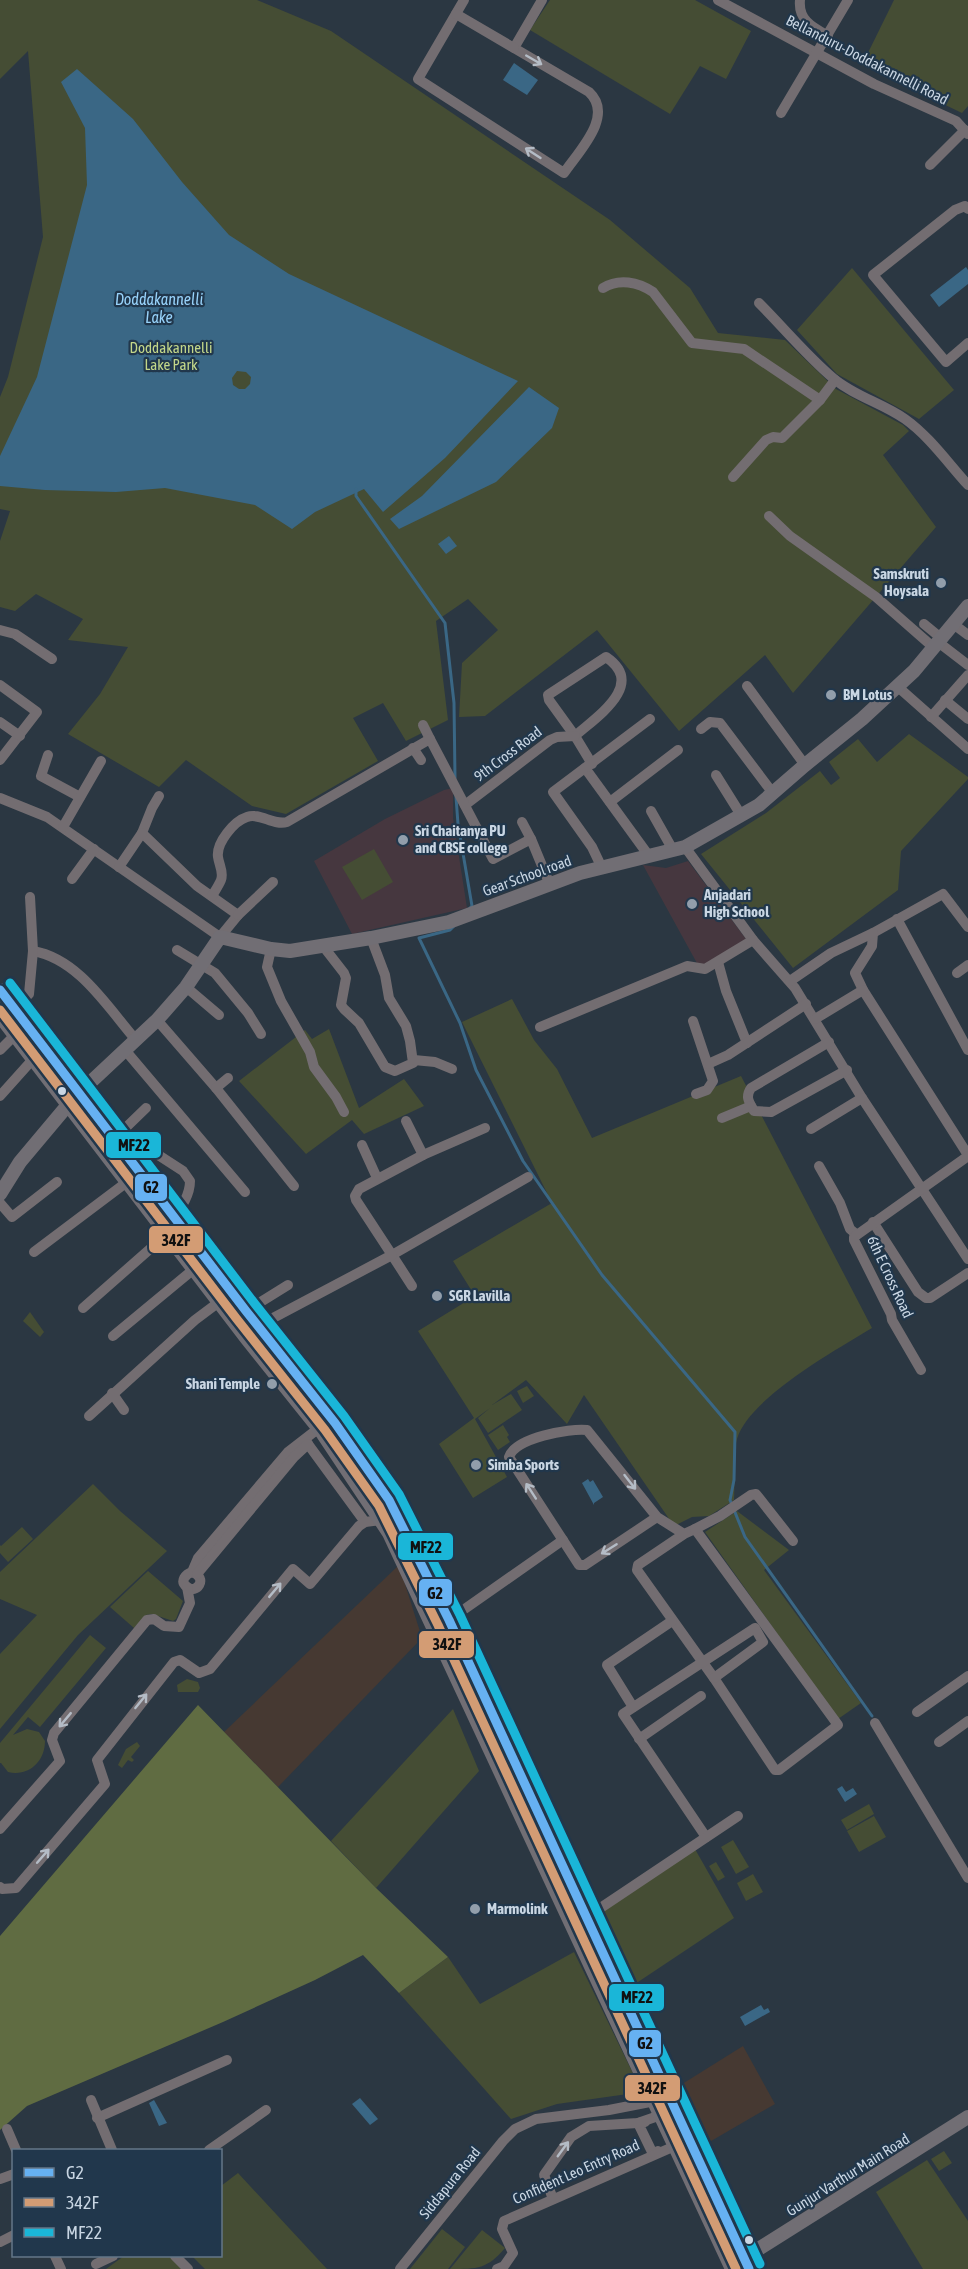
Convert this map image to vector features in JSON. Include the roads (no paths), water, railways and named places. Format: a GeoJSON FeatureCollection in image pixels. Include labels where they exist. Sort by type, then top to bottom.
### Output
{"type":"FeatureCollection","features":[{"type":"Feature","properties":{"kind":"main road","name":"Gear School road"},"geometry":{"type":"LineString","coordinates":[[220,937],[290,951],[370,938],[462,918],[602,868],[679,848],[759,805],[847,724],[898,687],[968,606]]}},
{"type":"Feature","properties":{"kind":"main road"},"geometry":{"type":"LineString","coordinates":[[79,1093],[157,1020],[186,987],[220,937]]}},
{"type":"Feature","properties":{"kind":"main road"},"geometry":{"type":"LineString","coordinates":[[0,990],[172,1216],[335,1423],[389,1500],[449,1620],[746,2264]]}},
{"type":"Feature","properties":{"kind":"main road"},"geometry":{"type":"LineString","coordinates":[[0,1017],[321,1431],[381,1520],[445,1650],[655,2101],[649,2119],[675,2146],[732,2269]]}},
{"type":"Feature","properties":{"kind":"main road"},"geometry":{"type":"LineString","coordinates":[[0,1194],[20,1162],[67,1106]]}},
{"type":"Feature","properties":{"kind":"main road"},"geometry":{"type":"LineString","coordinates":[[596,1977],[611,1970]]}},
{"type":"Feature","properties":{"kind":"main road","name":"Gunjur Varthur Main Road"},"geometry":{"type":"LineString","coordinates":[[746,2264],[968,2117]]}},
{"type":"Feature","properties":{"kind":"street"},"geometry":{"type":"LineString","coordinates":[[456,14],[589,92],[596,102],[598,122],[564,173],[418,79],[464,0]]}},
{"type":"Feature","properties":{"kind":"street"},"geometry":{"type":"LineString","coordinates":[[514,48],[542,0]]}},
{"type":"Feature","properties":{"kind":"street","name":"Bellanduru-Doddakannelli Road"},"geometry":{"type":"LineString","coordinates":[[718,0],[874,84],[965,127]]}},
{"type":"Feature","properties":{"kind":"street"},"geometry":{"type":"LineString","coordinates":[[800,0],[803,20],[828,36]]}},
{"type":"Feature","properties":{"kind":"street"},"geometry":{"type":"LineString","coordinates":[[781,113],[848,0]]}},
{"type":"Feature","properties":{"kind":"street"},"geometry":{"type":"LineString","coordinates":[[930,165],[965,127]]}},
{"type":"Feature","properties":{"kind":"street"},"geometry":{"type":"LineString","coordinates":[[968,209],[965,206],[955,210],[873,275],[946,362],[968,343]]}},
{"type":"Feature","properties":{"kind":"street"},"geometry":{"type":"LineString","coordinates":[[603,288],[618,282],[644,286],[653,292],[692,343],[744,349],[820,400]]}},
{"type":"Feature","properties":{"kind":"street"},"geometry":{"type":"LineString","coordinates":[[759,303],[835,380],[905,419],[917,429],[968,485]]}},
{"type":"Feature","properties":{"kind":"street"},"geometry":{"type":"LineString","coordinates":[[733,477],[766,440],[773,437],[782,438],[820,400],[835,380]]}},
{"type":"Feature","properties":{"kind":"street"},"geometry":{"type":"LineString","coordinates":[[769,516],[789,536],[968,664]]}},
{"type":"Feature","properties":{"kind":"street"},"geometry":{"type":"LineString","coordinates":[[952,623],[968,634]]}},
{"type":"Feature","properties":{"kind":"street"},"geometry":{"type":"LineString","coordinates":[[924,624],[937,642]]}},
{"type":"Feature","properties":{"kind":"street"},"geometry":{"type":"LineString","coordinates":[[0,630],[15,634],[52,659]]}},
{"type":"Feature","properties":{"kind":"street"},"geometry":{"type":"LineString","coordinates":[[575,736],[612,703],[622,688],[621,677],[616,667],[606,657],[548,694],[549,700],[575,736],[610,802],[649,856]]}},
{"type":"Feature","properties":{"kind":"street"},"geometry":{"type":"LineString","coordinates":[[931,717],[968,675]]}},
{"type":"Feature","properties":{"kind":"street"},"geometry":{"type":"LineString","coordinates":[[0,685],[37,712],[0,760]]}},
{"type":"Feature","properties":{"kind":"street"},"geometry":{"type":"LineString","coordinates":[[747,686],[805,765]]}},
{"type":"Feature","properties":{"kind":"street"},"geometry":{"type":"LineString","coordinates":[[898,687],[968,748]]}},
{"type":"Feature","properties":{"kind":"street"},"geometry":{"type":"LineString","coordinates":[[945,700],[968,719]]}},
{"type":"Feature","properties":{"kind":"street"},"geometry":{"type":"LineString","coordinates":[[602,868],[592,847],[553,792],[650,719]]}},
{"type":"Feature","properties":{"kind":"street"},"geometry":{"type":"LineString","coordinates":[[0,722],[20,736]]}},
{"type":"Feature","properties":{"kind":"street"},"geometry":{"type":"LineString","coordinates":[[701,729],[710,722],[720,723],[772,792]]}},
{"type":"Feature","properties":{"kind":"street"},"geometry":{"type":"LineString","coordinates":[[423,724],[493,859],[531,839]]}},
{"type":"Feature","properties":{"kind":"street","name":"9th Cross Road"},"geometry":{"type":"LineString","coordinates":[[465,806],[550,740],[557,737],[575,736]]}},
{"type":"Feature","properties":{"kind":"street"},"geometry":{"type":"LineString","coordinates":[[212,896],[222,879],[217,854],[219,847],[226,834],[245,817],[254,815],[281,824],[287,822],[430,739]]}},
{"type":"Feature","properties":{"kind":"street"},"geometry":{"type":"LineString","coordinates":[[413,748],[421,760]]}},
{"type":"Feature","properties":{"kind":"street"},"geometry":{"type":"LineString","coordinates":[[610,802],[678,750]]}},
{"type":"Feature","properties":{"kind":"street"},"geometry":{"type":"LineString","coordinates":[[48,755],[41,776],[80,797]]}},
{"type":"Feature","properties":{"kind":"street"},"geometry":{"type":"LineString","coordinates":[[63,827],[101,760]]}},
{"type":"Feature","properties":{"kind":"street"},"geometry":{"type":"LineString","coordinates":[[716,775],[741,815]]}},
{"type":"Feature","properties":{"kind":"street"},"geometry":{"type":"LineString","coordinates":[[119,867],[142,833],[159,796]]}},
{"type":"Feature","properties":{"kind":"street"},"geometry":{"type":"LineString","coordinates":[[0,798],[47,817],[63,827],[220,937],[238,915],[273,882]]}},
{"type":"Feature","properties":{"kind":"street"},"geometry":{"type":"LineString","coordinates":[[651,812],[753,940],[790,981],[830,1042],[862,1098],[968,1259]]}},
{"type":"Feature","properties":{"kind":"street"},"geometry":{"type":"LineString","coordinates":[[522,822],[550,885]]}},
{"type":"Feature","properties":{"kind":"street"},"geometry":{"type":"LineString","coordinates":[[142,833],[197,886],[238,915]]}},
{"type":"Feature","properties":{"kind":"street"},"geometry":{"type":"LineString","coordinates":[[72,879],[93,849]]}},
{"type":"Feature","properties":{"kind":"street"},"geometry":{"type":"LineString","coordinates":[[790,981],[831,953],[873,933],[943,894],[968,927]]}},
{"type":"Feature","properties":{"kind":"street"},"geometry":{"type":"LineString","coordinates":[[15,1008],[29,994],[33,951],[30,897]]}},
{"type":"Feature","properties":{"kind":"street"},"geometry":{"type":"LineString","coordinates":[[897,919],[968,1050]]}},
{"type":"Feature","properties":{"kind":"street"},"geometry":{"type":"LineString","coordinates":[[873,933],[872,946],[855,973],[863,990],[968,1156]]}},
{"type":"Feature","properties":{"kind":"street"},"geometry":{"type":"LineString","coordinates":[[323,946],[346,978],[341,1005],[359,1023],[385,1067],[395,1071],[411,1065],[414,1060],[406,1026],[390,998],[385,975],[370,938]]}},
{"type":"Feature","properties":{"kind":"street"},"geometry":{"type":"LineString","coordinates":[[540,1027],[687,966],[705,969],[753,940]]}},
{"type":"Feature","properties":{"kind":"street"},"geometry":{"type":"LineString","coordinates":[[271,949],[267,967],[281,1001],[310,1052],[314,1067],[344,1112]]}},
{"type":"Feature","properties":{"kind":"street"},"geometry":{"type":"LineString","coordinates":[[177,950],[215,974],[248,1013],[261,1034]]}},
{"type":"Feature","properties":{"kind":"street"},"geometry":{"type":"LineString","coordinates":[[33,951],[51,956],[96,989],[136,1040]]}},
{"type":"Feature","properties":{"kind":"street"},"geometry":{"type":"LineString","coordinates":[[718,962],[726,991],[747,1043]]}},
{"type":"Feature","properties":{"kind":"street"},"geometry":{"type":"LineString","coordinates":[[957,973],[968,965]]}},
{"type":"Feature","properties":{"kind":"street"},"geometry":{"type":"LineString","coordinates":[[186,987],[219,1015]]}},
{"type":"Feature","properties":{"kind":"street"},"geometry":{"type":"LineString","coordinates":[[815,1019],[863,990]]}},
{"type":"Feature","properties":{"kind":"street"},"geometry":{"type":"LineString","coordinates":[[708,1064],[747,1043],[806,1004]]}},
{"type":"Feature","properties":{"kind":"street"},"geometry":{"type":"LineString","coordinates":[[157,1020],[216,1088],[294,1186]]}},
{"type":"Feature","properties":{"kind":"street"},"geometry":{"type":"LineString","coordinates":[[693,1021],[713,1084],[707,1090],[696,1094]]}},
{"type":"Feature","properties":{"kind":"street"},"geometry":{"type":"LineString","coordinates":[[0,1050],[15,1035]]}},
{"type":"Feature","properties":{"kind":"street"},"geometry":{"type":"LineString","coordinates":[[830,1042],[755,1085],[747,1094],[754,1111],[771,1112],[847,1070]]}},
{"type":"Feature","properties":{"kind":"street"},"geometry":{"type":"LineString","coordinates":[[125,1050],[245,1192]]}},
{"type":"Feature","properties":{"kind":"street"},"geometry":{"type":"LineString","coordinates":[[0,1096],[34,1058]]}},
{"type":"Feature","properties":{"kind":"street"},"geometry":{"type":"LineString","coordinates":[[414,1060],[435,1062],[452,1069]]}},
{"type":"Feature","properties":{"kind":"street"},"geometry":{"type":"LineString","coordinates":[[216,1088],[228,1078]]}},
{"type":"Feature","properties":{"kind":"street"},"geometry":{"type":"LineString","coordinates":[[811,1129],[862,1098]]}},
{"type":"Feature","properties":{"kind":"street"},"geometry":{"type":"LineString","coordinates":[[722,1118],[751,1106]]}},
{"type":"Feature","properties":{"kind":"street"},"geometry":{"type":"LineString","coordinates":[[114,1139],[146,1108]]}},
{"type":"Feature","properties":{"kind":"street"},"geometry":{"type":"LineString","coordinates":[[406,1121],[423,1155]]}},
{"type":"Feature","properties":{"kind":"street"},"geometry":{"type":"LineString","coordinates":[[412,1286],[355,1196],[359,1189],[376,1178],[485,1128]]}},
{"type":"Feature","properties":{"kind":"street"},"geometry":{"type":"LineString","coordinates":[[362,1145],[376,1178]]}},
{"type":"Feature","properties":{"kind":"street"},"geometry":{"type":"LineString","coordinates":[[149,1149],[183,1171],[190,1181],[189,1192],[179,1210],[172,1216]]}},
{"type":"Feature","properties":{"kind":"street","name":"6th E Cross Road"},"geometry":{"type":"LineString","coordinates":[[921,1370],[892,1320],[854,1240],[856,1234],[968,1156]]}},
{"type":"Feature","properties":{"kind":"street"},"geometry":{"type":"LineString","coordinates":[[819,1166],[840,1203],[850,1229],[856,1234]]}},
{"type":"Feature","properties":{"kind":"street"},"geometry":{"type":"LineString","coordinates":[[258,1326],[392,1255],[528,1177]]}},
{"type":"Feature","properties":{"kind":"street"},"geometry":{"type":"LineString","coordinates":[[0,1203],[12,1217],[57,1182]]}},
{"type":"Feature","properties":{"kind":"street"},"geometry":{"type":"LineString","coordinates":[[34,1252],[127,1182]]}},
{"type":"Feature","properties":{"kind":"street"},"geometry":{"type":"LineString","coordinates":[[873,1222],[918,1292],[926,1298],[930,1298],[968,1273]]}},
{"type":"Feature","properties":{"kind":"street"},"geometry":{"type":"LineString","coordinates":[[83,1308],[167,1234]]}},
{"type":"Feature","properties":{"kind":"street"},"geometry":{"type":"LineString","coordinates":[[113,1336],[194,1269]]}},
{"type":"Feature","properties":{"kind":"street"},"geometry":{"type":"LineString","coordinates":[[246,1311],[288,1285]]}},
{"type":"Feature","properties":{"kind":"street"},"geometry":{"type":"LineString","coordinates":[[89,1416],[195,1320],[219,1302]]}},
{"type":"Feature","properties":{"kind":"street"},"geometry":{"type":"LineString","coordinates":[[112,1393],[124,1410]]}},
{"type":"Feature","properties":{"kind":"street"},"geometry":{"type":"LineString","coordinates":[[657,1517],[585,1565],[576,1562],[509,1457],[514,1449],[527,1441],[576,1428],[587,1430],[657,1517],[684,1534]]}},
{"type":"Feature","properties":{"kind":"street"},"geometry":{"type":"LineString","coordinates":[[0,1829],[60,1761],[52,1740],[54,1734],[147,1620],[154,1619],[164,1626],[179,1627],[190,1603],[187,1587],[197,1588],[200,1578],[195,1573],[307,1442],[321,1431]]}},
{"type":"Feature","properties":{"kind":"street"},"geometry":{"type":"LineString","coordinates":[[307,1442],[365,1522]]}},
{"type":"Feature","properties":{"kind":"street"},"geometry":{"type":"LineString","coordinates":[[695,1529],[838,1725],[779,1770],[775,1770],[714,1678],[636,1568],[684,1534],[720,1516],[753,1494],[759,1496],[793,1540]]}},
{"type":"Feature","properties":{"kind":"street"},"geometry":{"type":"LineString","coordinates":[[0,1887],[16,1888],[105,1784],[96,1760],[174,1662],[180,1660],[199,1672],[210,1670],[293,1569],[310,1584],[365,1522],[381,1520]]}},
{"type":"Feature","properties":{"kind":"street"},"geometry":{"type":"LineString","coordinates":[[449,1620],[563,1540]]}},
{"type":"Feature","properties":{"kind":"street"},"geometry":{"type":"LineString","coordinates":[[633,1707],[607,1665],[672,1621]]}},
{"type":"Feature","properties":{"kind":"street"},"geometry":{"type":"LineString","coordinates":[[706,1837],[623,1714],[755,1628],[763,1639],[714,1678]]}},
{"type":"Feature","properties":{"kind":"street"},"geometry":{"type":"LineString","coordinates":[[917,1712],[968,1676]]}},
{"type":"Feature","properties":{"kind":"street"},"geometry":{"type":"LineString","coordinates":[[639,1739],[701,1696]]}},
{"type":"Feature","properties":{"kind":"street"},"geometry":{"type":"LineString","coordinates":[[939,1742],[968,1721]]}},
{"type":"Feature","properties":{"kind":"street"},"geometry":{"type":"LineString","coordinates":[[875,1723],[968,1878]]}},
{"type":"Feature","properties":{"kind":"street"},"geometry":{"type":"LineString","coordinates":[[586,1917],[738,1816]]}},
{"type":"Feature","properties":{"kind":"street"},"geometry":{"type":"LineString","coordinates":[[97,2118],[227,2060]]}},
{"type":"Feature","properties":{"kind":"street"},"geometry":{"type":"LineString","coordinates":[[90,2100],[110,2148]]}},
{"type":"Feature","properties":{"kind":"street","name":"Siddapura Road"},"geometry":{"type":"LineString","coordinates":[[400,2269],[502,2140],[515,2128],[528,2121],[655,2101]]}},
{"type":"Feature","properties":{"kind":"street"},"geometry":{"type":"LineString","coordinates":[[212,2149],[266,2110]]}},
{"type":"Feature","properties":{"kind":"street"},"geometry":{"type":"LineString","coordinates":[[553,2199],[544,2175],[571,2137],[589,2126],[649,2119],[657,2152]]}},
{"type":"Feature","properties":{"kind":"street"},"geometry":{"type":"LineString","coordinates":[[7,2129],[15,2149]]}},
{"type":"Feature","properties":{"kind":"street","name":"Confident Leo Entry Road"},"geometry":{"type":"LineString","coordinates":[[502,2268],[513,2253],[502,2229],[504,2221],[675,2146]]}},
{"type":"Feature","properties":{"kind":"street"},"geometry":{"type":"LineString","coordinates":[[96,2264],[111,2257]]}},
{"type":"Feature","properties":{"kind":"street"},"geometry":{"type":"LineString","coordinates":[[176,2257],[188,2269]]}},
{"type":"Feature","properties":{"kind":"water"},"geometry":{"type":"Polygon","coordinates":[[[514,63],[538,80],[527,95],[503,80],[514,63]]]}},
{"type":"Feature","properties":{"kind":"water","name":"Doddakannelli Lake"},"geometry":{"type":"Polygon","coordinates":[[[77,69],[133,119],[182,182],[229,235],[289,274],[518,381],[445,458],[383,512],[364,489],[315,512],[292,529],[255,505],[165,488],[116,492],[0,486],[0,456],[37,377],[87,185],[85,128],[61,82],[77,69]],[[237,371],[232,378],[233,385],[239,389],[245,389],[250,384],[251,377],[246,372],[237,371]]]}},
{"type":"Feature","properties":{"kind":"water"},"geometry":{"type":"Polygon","coordinates":[[[966,267],[968,284],[939,307],[930,295],[966,267]]]}},
{"type":"Feature","properties":{"kind":"water"},"geometry":{"type":"Polygon","coordinates":[[[529,387],[559,408],[552,428],[496,482],[399,529],[390,519],[422,496],[529,387]]]}},
{"type":"Feature","properties":{"kind":"water"},"geometry":{"type":"Polygon","coordinates":[[[449,536],[457,546],[446,554],[438,544],[449,536]]]}},
{"type":"Feature","properties":{"kind":"water"},"geometry":{"type":"Polygon","coordinates":[[[588,1479],[590,1482],[593,1480],[603,1497],[594,1505],[582,1483],[588,1479]]]}},
{"type":"Feature","properties":{"kind":"water"},"geometry":{"type":"Polygon","coordinates":[[[842,1786],[846,1792],[853,1788],[857,1794],[845,1802],[837,1789],[842,1786]]]}},
{"type":"Feature","properties":{"kind":"water"},"geometry":{"type":"Polygon","coordinates":[[[761,2005],[764,2010],[768,2008],[770,2012],[745,2026],[740,2017],[761,2005]]]}},
{"type":"Feature","properties":{"kind":"water"},"geometry":{"type":"Polygon","coordinates":[[[360,2098],[378,2119],[370,2125],[352,2104],[360,2098]]]}},
{"type":"Feature","properties":{"kind":"water"},"geometry":{"type":"Polygon","coordinates":[[[154,2100],[167,2123],[159,2126],[149,2103],[154,2100]]]}},
{"type":"Feature","properties":{"kind":"waterway"},"geometry":{"type":"LineString","coordinates":[[356,489],[356,496],[445,623],[454,703],[455,778]]}},
{"type":"Feature","properties":{"kind":"waterway"},"geometry":{"type":"LineString","coordinates":[[456,797],[458,824],[472,906],[470,908]]}},
{"type":"Feature","properties":{"kind":"waterway"},"geometry":{"type":"LineString","coordinates":[[454,926],[450,930],[419,938],[460,1023],[476,1070],[523,1161],[602,1275],[735,1432],[734,1480],[730,1500],[745,1537],[872,1716]]}},
{"type":"Feature","properties":{"kind":"place","name":"Samskruti Hoysala"},"geometry":{"type":"Point","coordinates":[941,583]}},
{"type":"Feature","properties":{"kind":"place","name":"BM Lotus"},"geometry":{"type":"Point","coordinates":[831,695]}},
{"type":"Feature","properties":{"kind":"place","name":"Sri Chaitanya PU and CBSE college"},"geometry":{"type":"Point","coordinates":[403,840]}},
{"type":"Feature","properties":{"kind":"place","name":"Anjadari High School"},"geometry":{"type":"Point","coordinates":[692,904]}},
{"type":"Feature","properties":{"kind":"place","name":"SGR Lavilla"},"geometry":{"type":"Point","coordinates":[437,1296]}},
{"type":"Feature","properties":{"kind":"place","name":"Shani Temple"},"geometry":{"type":"Point","coordinates":[272,1384]}},
{"type":"Feature","properties":{"kind":"place","name":"Simba Sports"},"geometry":{"type":"Point","coordinates":[476,1465]}},
{"type":"Feature","properties":{"kind":"place","name":"Marmolink"},"geometry":{"type":"Point","coordinates":[475,1909]}},
{"type":"Feature","properties":{"kind":"park label","name":"Doddakannelli Lake Park"},"geometry":{"type":"Point","coordinates":[171,356]}}]}
